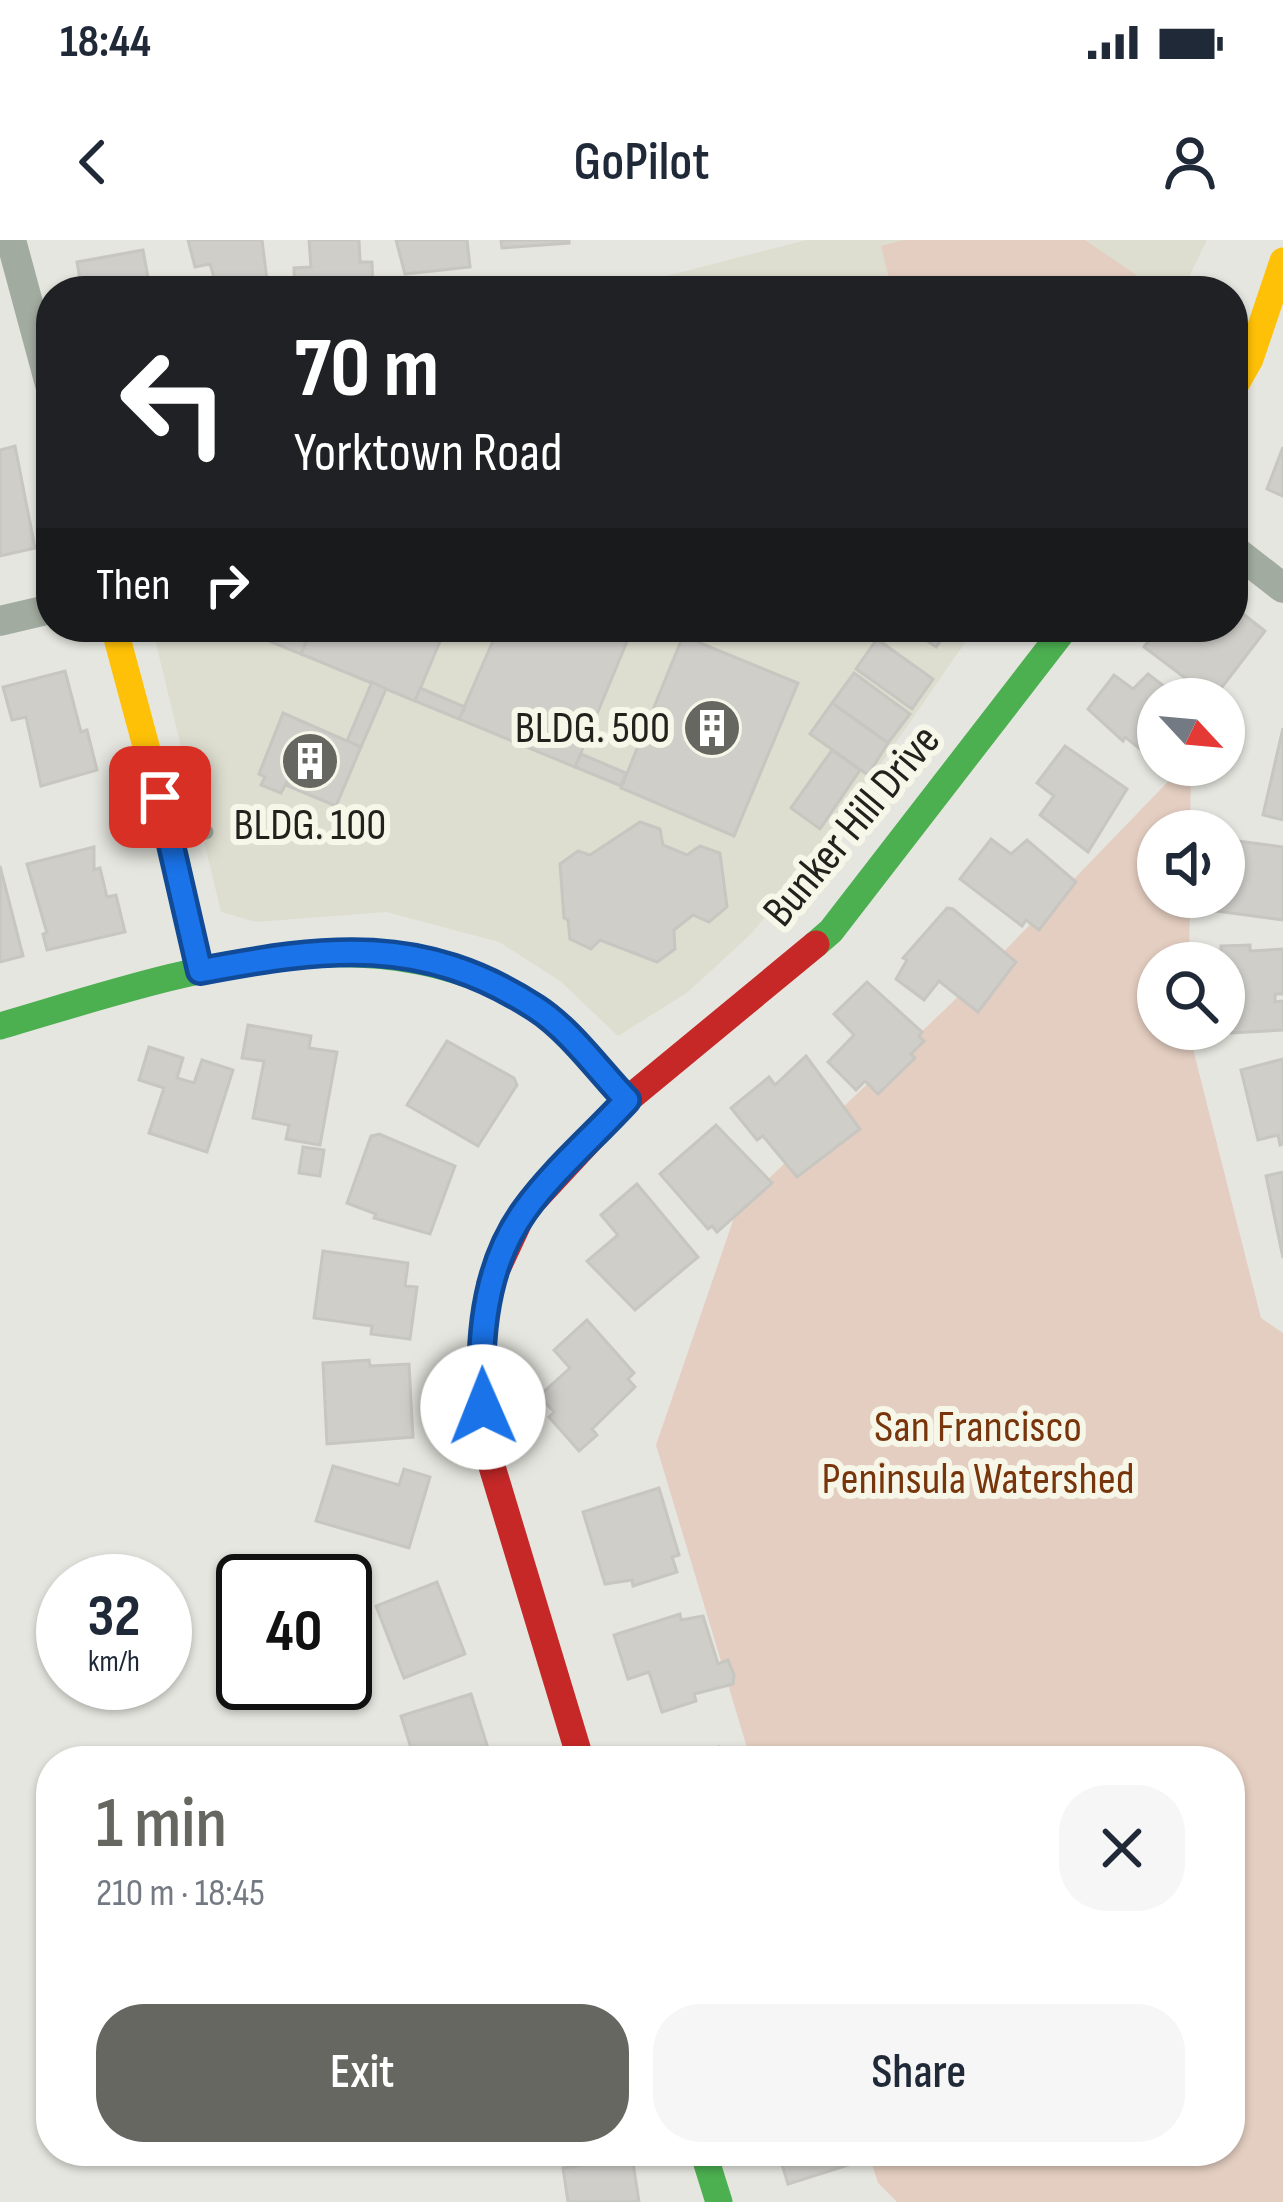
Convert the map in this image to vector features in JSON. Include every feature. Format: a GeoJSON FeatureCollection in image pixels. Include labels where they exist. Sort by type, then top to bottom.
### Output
{"type":"FeatureCollection","features":[{"type":"Feature","properties":{"kind":"street"},"geometry":{"type":"LineString","coordinates":[[11,240],[36,332]]}},
{"type":"Feature","properties":{"kind":"street"},"geometry":{"type":"LineString","coordinates":[[1248,363],[1283,261]]}},
{"type":"Feature","properties":{"kind":"street"},"geometry":{"type":"LineString","coordinates":[[1248,561],[1283,588]]}},
{"type":"Feature","properties":{"kind":"street"},"geometry":{"type":"LineString","coordinates":[[0,621],[36,613]]}},
{"type":"Feature","properties":{"kind":"street"},"geometry":{"type":"LineString","coordinates":[[119,642],[200,971]]}},
{"type":"Feature","properties":{"kind":"street","name":"Bunker Hill Drive"},"geometry":{"type":"LineString","coordinates":[[576,1746],[487,1450],[480,1363],[490,1284],[524,1211],[627,1100],[831,931],[1054,642]]}},
{"type":"Feature","properties":{"kind":"street"},"geometry":{"type":"LineString","coordinates":[[0,1026],[200,971],[343,949],[446,962],[539,1010],[627,1100]]}},
{"type":"Feature","properties":{"kind":"street"},"geometry":{"type":"LineString","coordinates":[[708,2166],[719,2202]]}},
{"type":"Feature","properties":{"kind":"lane"},"geometry":{"type":"LineString","coordinates":[[171,839],[206,832]]}},
{"type":"Feature","properties":{"kind":"shaded area"},"geometry":{"type":"Polygon","coordinates":[[[806,240],[1207,240],[1189,276],[666,276],[806,240]]]}},
{"type":"Feature","properties":{"kind":"shaded area"},"geometry":{"type":"Polygon","coordinates":[[[156,642],[966,642],[842,820],[752,933],[688,992],[618,1036],[560,981],[499,942],[386,912],[256,922],[221,912],[156,642]]]}},
{"type":"Feature","properties":{"kind":"green space"},"geometry":{"type":"Polygon","coordinates":[[[904,240],[1085,240],[1138,276],[888,276],[881,246],[904,240]]]}},
{"type":"Feature","properties":{"kind":"green space","name":"San Francisco Peninsula Watershed"},"geometry":{"type":"Polygon","coordinates":[[[1164,786],[1191,786],[1190,810],[1141,810],[1164,786]]]}},
{"type":"Feature","properties":{"kind":"green space","name":"San Francisco Peninsula Watershed"},"geometry":{"type":"Polygon","coordinates":[[[1137,814],[1137,918],[1190,918],[1189,942],[1137,942],[1137,1050],[1193,1050],[1261,1318],[1283,1333],[1283,2202],[897,2202],[878,2183],[873,2166],[1245,2166],[1245,1746],[746,1746],[656,1445],[737,1209],[989,967],[1137,814]]]}},
{"type":"Feature","properties":{"kind":"building"},"geometry":{"type":"Polygon","coordinates":[[[188,240],[262,240],[266,276],[214,276],[210,264],[195,267],[188,240]]]}},
{"type":"Feature","properties":{"kind":"building"},"geometry":{"type":"Polygon","coordinates":[[[309,240],[359,240],[360,262],[372,262],[372,276],[294,276],[294,268],[311,267],[309,240]]]}},
{"type":"Feature","properties":{"kind":"building"},"geometry":{"type":"Polygon","coordinates":[[[396,240],[467,240],[470,267],[405,274],[396,240]]]}},
{"type":"Feature","properties":{"kind":"building"},"geometry":{"type":"Polygon","coordinates":[[[501,240],[569,240],[569,243],[502,248],[501,240]]]}},
{"type":"Feature","properties":{"kind":"building"},"geometry":{"type":"Polygon","coordinates":[[[143,250],[148,276],[79,276],[77,262],[143,250]]]}},
{"type":"Feature","properties":{"kind":"building"},"geometry":{"type":"Polygon","coordinates":[[[15,446],[35,548],[0,556],[0,450],[15,446]]]}},
{"type":"Feature","properties":{"kind":"building"},"geometry":{"type":"Polygon","coordinates":[[[1283,447],[1283,496],[1267,489],[1283,447]]]}},
{"type":"Feature","properties":{"kind":"building"},"geometry":{"type":"Polygon","coordinates":[[[1248,618],[1265,631],[1229,678],[1185,678],[1144,647],[1148,642],[1248,642],[1248,618]]]}},
{"type":"Feature","properties":{"kind":"building"},"geometry":{"type":"Polygon","coordinates":[[[271,642],[307,642],[301,654],[271,642]]]}},
{"type":"Feature","properties":{"kind":"building"},"geometry":{"type":"Polygon","coordinates":[[[306,642],[440,642],[415,701],[301,654],[306,642]]]}},
{"type":"Feature","properties":{"kind":"building"},"geometry":{"type":"Polygon","coordinates":[[[492,642],[627,642],[575,767],[459,719],[492,642]]]}},
{"type":"Feature","properties":{"kind":"building","name":"BLDG. 500"},"geometry":{"type":"Polygon","coordinates":[[[681,642],[698,642],[798,683],[734,836],[621,788],[681,642]]]}},
{"type":"Feature","properties":{"kind":"building"},"geometry":{"type":"Polygon","coordinates":[[[875,642],[881,642],[933,679],[912,709],[856,669],[875,642]]]}},
{"type":"Feature","properties":{"kind":"building"},"geometry":{"type":"Polygon","coordinates":[[[65,671],[97,770],[41,786],[26,717],[12,720],[3,687],[65,671]]]}},
{"type":"Feature","properties":{"kind":"building"},"geometry":{"type":"Polygon","coordinates":[[[854,673],[910,714],[888,743],[832,703],[854,673]]]}},
{"type":"Feature","properties":{"kind":"building"},"geometry":{"type":"Polygon","coordinates":[[[1114,675],[1133,689],[1137,685],[1137,746],[1125,737],[1123,741],[1088,709],[1114,675]]]}},
{"type":"Feature","properties":{"kind":"building"},"geometry":{"type":"Polygon","coordinates":[[[372,682],[386,689],[361,747],[347,741],[372,682]]]}},
{"type":"Feature","properties":{"kind":"building"},"geometry":{"type":"Polygon","coordinates":[[[420,688],[465,707],[459,719],[415,701],[420,688]]]}},
{"type":"Feature","properties":{"kind":"building"},"geometry":{"type":"Polygon","coordinates":[[[832,703],[888,743],[868,775],[810,734],[832,703]]]}},
{"type":"Feature","properties":{"kind":"building","name":"BLDG. 100"},"geometry":{"type":"Polygon","coordinates":[[[283,713],[361,747],[336,806],[288,786],[289,778],[281,793],[261,785],[265,777],[259,774],[283,713]]]}},
{"type":"Feature","properties":{"kind":"building"},"geometry":{"type":"Polygon","coordinates":[[[1283,728],[1283,820],[1263,815],[1283,728]]]}},
{"type":"Feature","properties":{"kind":"building"},"geometry":{"type":"Polygon","coordinates":[[[1065,746],[1127,789],[1088,852],[1040,815],[1054,796],[1037,783],[1065,746]]]}},
{"type":"Feature","properties":{"kind":"building"},"geometry":{"type":"Polygon","coordinates":[[[832,750],[860,770],[820,829],[791,808],[832,750]]]}},
{"type":"Feature","properties":{"kind":"building"},"geometry":{"type":"Polygon","coordinates":[[[581,754],[626,773],[621,786],[575,767],[581,754]]]}},
{"type":"Feature","properties":{"kind":"building"},"geometry":{"type":"Polygon","coordinates":[[[640,822],[660,829],[663,845],[687,855],[700,846],[720,853],[727,907],[709,922],[693,915],[674,930],[675,949],[657,962],[600,940],[591,949],[570,939],[564,918],[560,864],[578,851],[590,855],[640,822]]]}},
{"type":"Feature","properties":{"kind":"building"},"geometry":{"type":"Polygon","coordinates":[[[991,839],[1011,854],[1027,840],[1076,882],[1039,930],[1026,920],[1022,926],[960,879],[991,839]]]}},
{"type":"Feature","properties":{"kind":"building"},"geometry":{"type":"Polygon","coordinates":[[[1245,842],[1283,847],[1283,920],[1245,915],[1245,842]]]}},
{"type":"Feature","properties":{"kind":"building"},"geometry":{"type":"Polygon","coordinates":[[[94,847],[94,870],[100,868],[107,897],[116,895],[125,932],[47,950],[43,934],[47,933],[27,864],[94,847]]]}},
{"type":"Feature","properties":{"kind":"building"},"geometry":{"type":"Polygon","coordinates":[[[0,866],[23,956],[0,962],[0,866]]]}},
{"type":"Feature","properties":{"kind":"building"},"geometry":{"type":"Polygon","coordinates":[[[947,908],[1016,962],[978,1012],[939,981],[924,1000],[896,979],[907,960],[903,958],[947,908]]]}},
{"type":"Feature","properties":{"kind":"building"},"geometry":{"type":"Polygon","coordinates":[[[1245,945],[1250,945],[1250,951],[1283,949],[1283,994],[1275,994],[1275,1002],[1283,1001],[1283,1030],[1245,1032],[1245,945]]]}},
{"type":"Feature","properties":{"kind":"building"},"geometry":{"type":"Polygon","coordinates":[[[867,982],[922,1032],[919,1036],[924,1041],[911,1054],[915,1058],[878,1094],[865,1081],[856,1090],[828,1062],[854,1035],[834,1014],[867,982]]]}},
{"type":"Feature","properties":{"kind":"building"},"geometry":{"type":"Polygon","coordinates":[[[248,1025],[311,1036],[309,1048],[337,1052],[320,1145],[286,1139],[289,1125],[253,1118],[264,1061],[242,1058],[248,1025]]]}},
{"type":"Feature","properties":{"kind":"building"},"geometry":{"type":"Polygon","coordinates":[[[447,1041],[514,1078],[517,1085],[478,1146],[407,1105],[447,1041]]]}},
{"type":"Feature","properties":{"kind":"building"},"geometry":{"type":"Polygon","coordinates":[[[149,1047],[183,1058],[177,1078],[194,1083],[202,1060],[233,1070],[207,1152],[149,1133],[164,1088],[139,1080],[149,1047]]]}},
{"type":"Feature","properties":{"kind":"building"},"geometry":{"type":"Polygon","coordinates":[[[806,1056],[860,1129],[797,1177],[763,1136],[757,1140],[731,1108],[769,1077],[775,1085],[806,1056]]]}},
{"type":"Feature","properties":{"kind":"building"},"geometry":{"type":"Polygon","coordinates":[[[1283,1059],[1280,1145],[1278,1135],[1258,1140],[1241,1070],[1283,1059]]]}},
{"type":"Feature","properties":{"kind":"building"},"geometry":{"type":"Polygon","coordinates":[[[716,1125],[772,1183],[717,1232],[712,1226],[708,1229],[660,1174],[716,1125]]]}},
{"type":"Feature","properties":{"kind":"building"},"geometry":{"type":"Polygon","coordinates":[[[379,1134],[455,1166],[430,1234],[374,1218],[376,1214],[347,1203],[371,1136],[379,1134]]]}},
{"type":"Feature","properties":{"kind":"building"},"geometry":{"type":"Polygon","coordinates":[[[303,1147],[324,1150],[320,1176],[299,1173],[303,1147]]]}},
{"type":"Feature","properties":{"kind":"building"},"geometry":{"type":"Polygon","coordinates":[[[1283,1172],[1283,1258],[1266,1176],[1283,1172]]]}},
{"type":"Feature","properties":{"kind":"building"},"geometry":{"type":"Polygon","coordinates":[[[637,1184],[698,1257],[635,1310],[587,1261],[618,1235],[601,1215],[637,1184]]]}},
{"type":"Feature","properties":{"kind":"building"},"geometry":{"type":"Polygon","coordinates":[[[323,1251],[408,1263],[405,1286],[417,1287],[410,1339],[371,1334],[372,1326],[314,1318],[323,1251]]]}},
{"type":"Feature","properties":{"kind":"building"},"geometry":{"type":"Polygon","coordinates":[[[587,1320],[634,1373],[628,1379],[635,1387],[592,1429],[597,1435],[579,1451],[549,1417],[554,1412],[539,1396],[570,1368],[554,1350],[587,1320]]]}},
{"type":"Feature","properties":{"kind":"building"},"geometry":{"type":"Polygon","coordinates":[[[369,1360],[370,1366],[409,1364],[413,1437],[327,1444],[323,1363],[369,1360]]]}},
{"type":"Feature","properties":{"kind":"building"},"geometry":{"type":"Polygon","coordinates":[[[333,1466],[399,1485],[404,1469],[430,1477],[409,1548],[316,1521],[333,1466]]]}},
{"type":"Feature","properties":{"kind":"building"},"geometry":{"type":"Polygon","coordinates":[[[659,1488],[679,1555],[672,1557],[677,1572],[633,1586],[632,1580],[605,1584],[583,1512],[659,1488]]]}},
{"type":"Feature","properties":{"kind":"building"},"geometry":{"type":"Polygon","coordinates":[[[437,1582],[465,1654],[404,1678],[376,1606],[437,1582]]]}},
{"type":"Feature","properties":{"kind":"building"},"geometry":{"type":"Polygon","coordinates":[[[680,1614],[681,1620],[703,1616],[718,1664],[728,1660],[733,1684],[694,1694],[696,1701],[662,1712],[649,1672],[628,1679],[614,1635],[680,1614]]]}},
{"type":"Feature","properties":{"kind":"building"},"geometry":{"type":"Polygon","coordinates":[[[471,1694],[487,1746],[410,1746],[401,1716],[471,1694]]]}},
{"type":"Feature","properties":{"kind":"building"},"geometry":{"type":"Polygon","coordinates":[[[634,2166],[639,2202],[568,2202],[563,2168],[634,2166]]]}},
{"type":"Feature","properties":{"kind":"building"},"geometry":{"type":"Polygon","coordinates":[[[783,2166],[845,2166],[788,2184],[783,2166]]]}},
{"type":"Feature","properties":{"kind":"traffic: fast"},"geometry":{"type":"LineString","coordinates":[[816,944],[831,931],[1054,642]]}},
{"type":"Feature","properties":{"kind":"traffic: fast"},"geometry":{"type":"LineString","coordinates":[[0,1026],[133,987],[271,958],[340,954],[408,959],[474,977],[538,1009],[574,1040],[627,1100]]}},
{"type":"Feature","properties":{"kind":"traffic: fast"},"geometry":{"type":"LineString","coordinates":[[708,2166],[719,2202]]}},
{"type":"Feature","properties":{"kind":"traffic: slow"},"geometry":{"type":"LineString","coordinates":[[1248,363],[1283,261]]}},
{"type":"Feature","properties":{"kind":"traffic: slow"},"geometry":{"type":"LineString","coordinates":[[118,642],[171,839],[200,971]]}},
{"type":"Feature","properties":{"kind":"traffic: jam"},"geometry":{"type":"LineString","coordinates":[[576,1746],[487,1450],[480,1363],[490,1284],[524,1211],[627,1100],[816,944]]}},
{"type":"Feature","properties":{"kind":"place","name":"BLDG. 500"},"geometry":{"type":"Point","coordinates":[712,728]}},
{"type":"Feature","properties":{"kind":"place","name":"BLDG. 100"},"geometry":{"type":"Point","coordinates":[310,761]}},
{"type":"Feature","properties":{"kind":"route"},"geometry":{"type":"LineString","coordinates":[[160,797],[200,971],[343,949],[446,962],[539,1010],[627,1100],[524,1211],[490,1284],[480,1363],[483,1407]]}}]}
